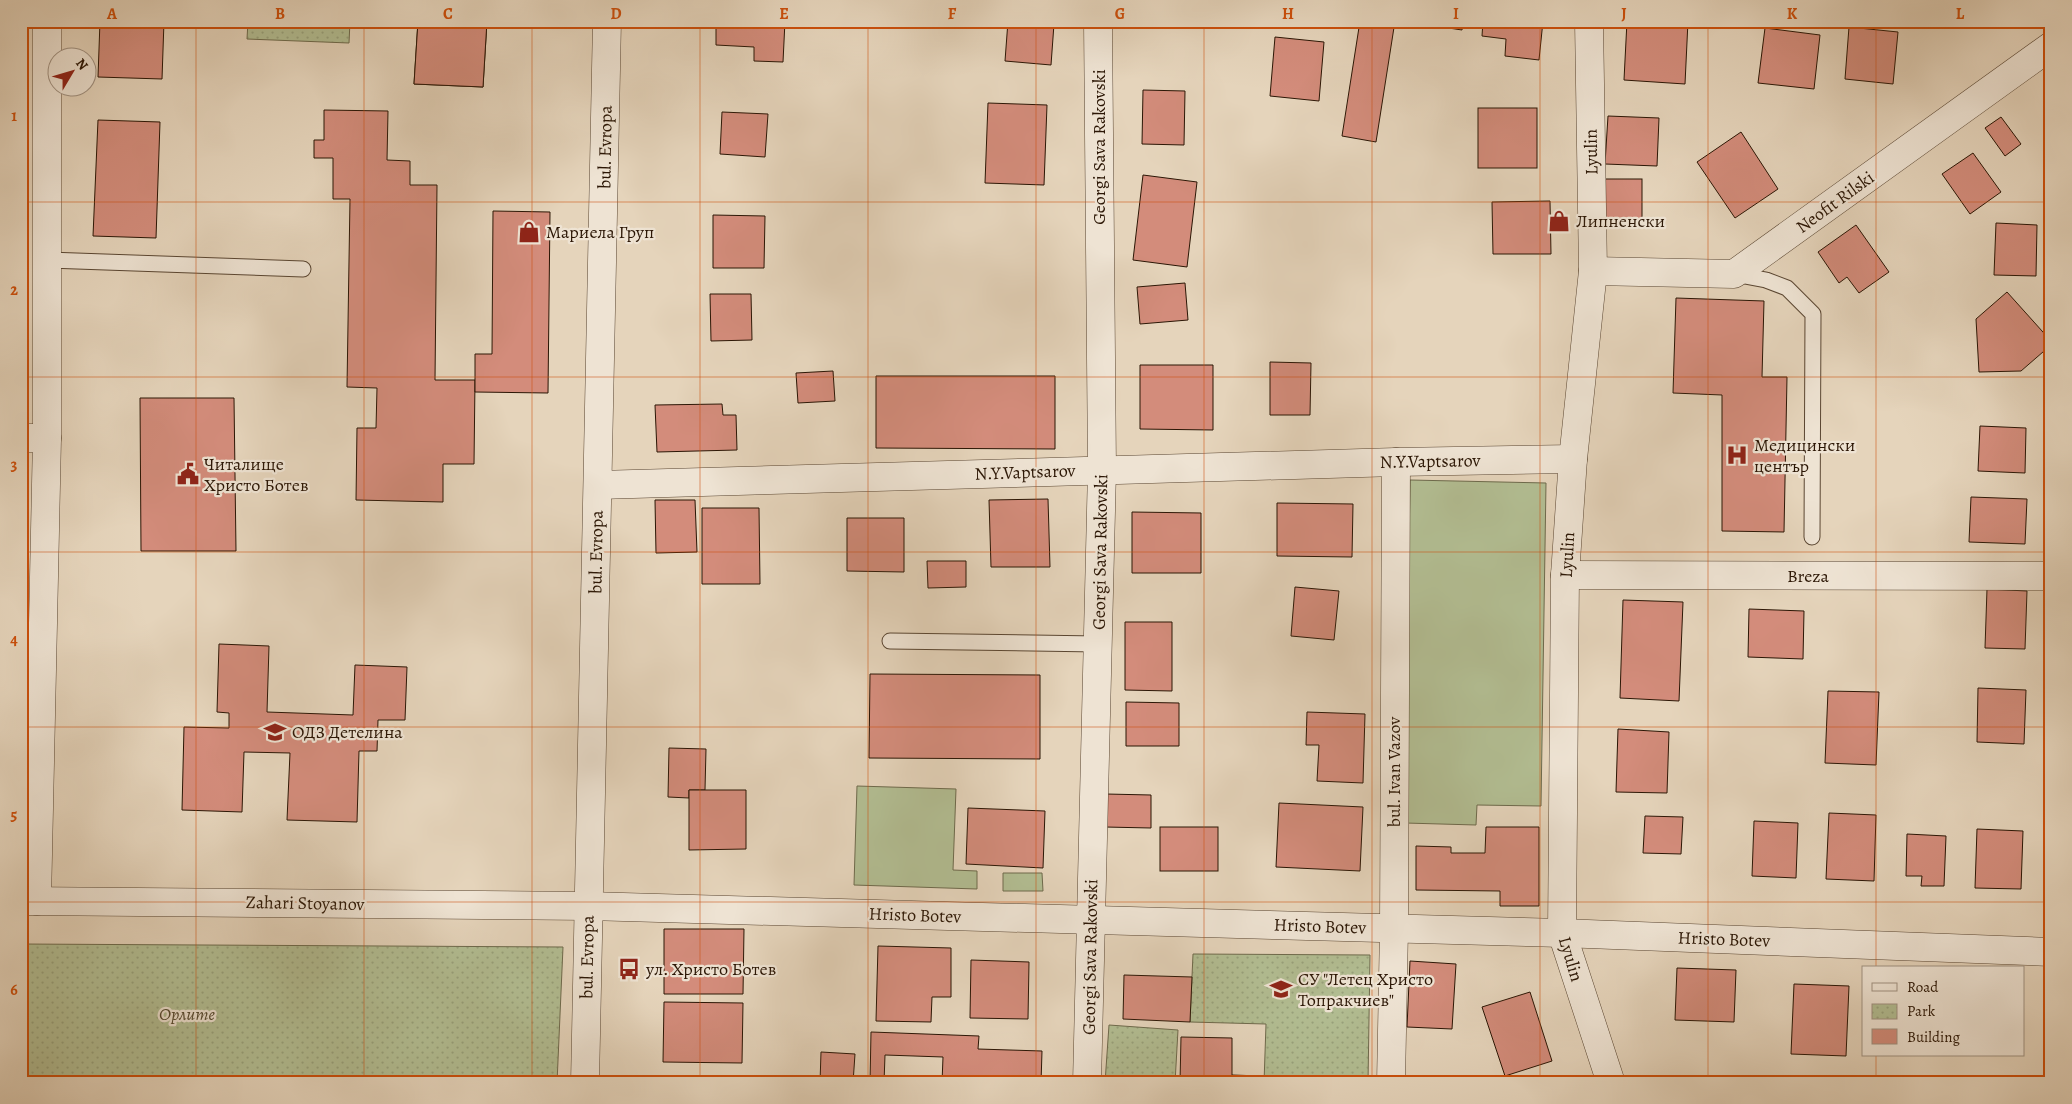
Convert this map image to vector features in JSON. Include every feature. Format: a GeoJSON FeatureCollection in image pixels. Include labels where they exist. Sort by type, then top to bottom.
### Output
{"type":"FeatureCollection","features":[{"type":"Feature","properties":{"kind":"street"},"geometry":{"type":"LineString","coordinates":[[29,901],[34,438],[48,260],[47,21]]}},
{"type":"Feature","properties":{"kind":"street","name":"bul. Evropa"},"geometry":{"type":"LineString","coordinates":[[585,1083],[608,21]]}},
{"type":"Feature","properties":{"kind":"street","name":"Georgi Sava Rakovski"},"geometry":{"type":"LineString","coordinates":[[1087,1083],[1102,470],[1098,21]]}},
{"type":"Feature","properties":{"kind":"street","name":"Lyulin"},"geometry":{"type":"LineString","coordinates":[[1589,21],[1593,271],[1573,459],[1565,575],[1562,933],[1611,1083]]}},
{"type":"Feature","properties":{"kind":"street","name":"Neofit Rilski"},"geometry":{"type":"LineString","coordinates":[[1734,274],[2051,46]]}},
{"type":"Feature","properties":{"kind":"street"},"geometry":{"type":"LineString","coordinates":[[1593,271],[1734,274]]}},
{"type":"Feature","properties":{"kind":"street","name":"N.Y.Vaptsarov"},"geometry":{"type":"LineString","coordinates":[[598,485],[1396,462],[1573,459]]}},
{"type":"Feature","properties":{"kind":"street","name":"bul. Ivan Vazov"},"geometry":{"type":"LineString","coordinates":[[1391,1083],[1394,928],[1396,462]]}},
{"type":"Feature","properties":{"kind":"street","name":"Breza"},"geometry":{"type":"LineString","coordinates":[[1565,575],[2051,576]]}},
{"type":"Feature","properties":{"kind":"street","name":"Zahari Stoyanov"},"geometry":{"type":"LineString","coordinates":[[29,901],[588,906]]}},
{"type":"Feature","properties":{"kind":"street","name":"Hristo Botev"},"geometry":{"type":"LineString","coordinates":[[588,906],[1562,933],[2051,952]]}},
{"type":"Feature","properties":{"kind":"lane"},"geometry":{"type":"LineString","coordinates":[[48,260],[303,269]]}},
{"type":"Feature","properties":{"kind":"lane"},"geometry":{"type":"LineString","coordinates":[[1734,274],[1766,280],[1786,288],[1813,314],[1812,537]]}},
{"type":"Feature","properties":{"kind":"lane"},"geometry":{"type":"LineString","coordinates":[[890,641],[1098,644]]}},
{"type":"Feature","properties":{"kind":"green space"},"geometry":{"type":"Polygon","coordinates":[[[248,21],[350,21],[349,43],[247,39],[248,21]]]}},
{"type":"Feature","properties":{"kind":"green space"},"geometry":{"type":"Polygon","coordinates":[[[1410,480],[1546,483],[1541,806],[1477,805],[1476,825],[1405,823],[1410,480]]]}},
{"type":"Feature","properties":{"kind":"green space"},"geometry":{"type":"Polygon","coordinates":[[[857,786],[956,789],[953,870],[977,871],[977,889],[854,885],[857,786]]]}},
{"type":"Feature","properties":{"kind":"green space"},"geometry":{"type":"Polygon","coordinates":[[[1003,873],[1042,873],[1043,891],[1003,891],[1003,873]]]}},
{"type":"Feature","properties":{"kind":"green space","name":"Орлите"},"geometry":{"type":"Polygon","coordinates":[[[21,944],[563,947],[557,1083],[21,1083],[21,944]]]}},
{"type":"Feature","properties":{"kind":"green space","name":"СУ \"Летец Христо Топракчиев\""},"geometry":{"type":"Polygon","coordinates":[[[1193,954],[1370,955],[1368,1083],[1264,1083],[1266,1024],[1190,1022],[1193,954]]]}},
{"type":"Feature","properties":{"kind":"green space"},"geometry":{"type":"Polygon","coordinates":[[[1109,1025],[1178,1030],[1175,1083],[1105,1083],[1109,1025]]]}},
{"type":"Feature","properties":{"kind":"building"},"geometry":{"type":"Polygon","coordinates":[[[21,21],[28,21],[28,31],[21,31],[21,21]]]}},
{"type":"Feature","properties":{"kind":"building"},"geometry":{"type":"Polygon","coordinates":[[[100,21],[164,21],[162,79],[98,77],[100,21]]]}},
{"type":"Feature","properties":{"kind":"building"},"geometry":{"type":"Polygon","coordinates":[[[418,21],[487,21],[483,87],[414,84],[418,21]]]}},
{"type":"Feature","properties":{"kind":"building"},"geometry":{"type":"Polygon","coordinates":[[[418,21],[487,21],[483,87],[414,84],[418,21]]]}},
{"type":"Feature","properties":{"kind":"building"},"geometry":{"type":"Polygon","coordinates":[[[716,21],[785,21],[783,62],[754,61],[754,47],[716,45],[716,21]]]}},
{"type":"Feature","properties":{"kind":"building"},"geometry":{"type":"Polygon","coordinates":[[[1008,21],[1054,24],[1051,65],[1005,61],[1008,21]]]}},
{"type":"Feature","properties":{"kind":"building"},"geometry":{"type":"Polygon","coordinates":[[[1360,21],[1395,21],[1376,142],[1342,136],[1360,21]]]}},
{"type":"Feature","properties":{"kind":"building"},"geometry":{"type":"Polygon","coordinates":[[[1416,21],[1463,21],[1462,30],[1415,23],[1416,21]]]}},
{"type":"Feature","properties":{"kind":"building"},"geometry":{"type":"Polygon","coordinates":[[[1483,21],[1543,21],[1539,60],[1505,56],[1506,39],[1482,36],[1483,21]]]}},
{"type":"Feature","properties":{"kind":"building"},"geometry":{"type":"Polygon","coordinates":[[[1627,21],[1688,21],[1685,84],[1624,80],[1627,21]]]}},
{"type":"Feature","properties":{"kind":"building"},"geometry":{"type":"Polygon","coordinates":[[[1849,27],[1898,32],[1893,84],[1845,79],[1849,27]]]}},
{"type":"Feature","properties":{"kind":"building"},"geometry":{"type":"Polygon","coordinates":[[[1765,28],[1820,35],[1814,89],[1758,83],[1765,28]]]}},
{"type":"Feature","properties":{"kind":"building"},"geometry":{"type":"Polygon","coordinates":[[[1275,37],[1324,42],[1319,101],[1270,96],[1275,37]]]}},
{"type":"Feature","properties":{"kind":"building"},"geometry":{"type":"Polygon","coordinates":[[[1143,90],[1185,91],[1184,145],[1142,144],[1143,90]]]}},
{"type":"Feature","properties":{"kind":"building"},"geometry":{"type":"Polygon","coordinates":[[[988,103],[1047,105],[1044,185],[985,183],[988,103]]]}},
{"type":"Feature","properties":{"kind":"building"},"geometry":{"type":"Polygon","coordinates":[[[1478,108],[1537,108],[1537,168],[1478,168],[1478,108]]]}},
{"type":"Feature","properties":{"kind":"building"},"geometry":{"type":"Polygon","coordinates":[[[324,110],[388,111],[387,160],[410,161],[410,185],[437,185],[435,380],[475,380],[474,464],[443,464],[443,502],[356,500],[357,428],[376,428],[377,388],[347,387],[350,199],[333,199],[333,158],[314,158],[314,140],[324,140],[324,110]]]}},
{"type":"Feature","properties":{"kind":"building"},"geometry":{"type":"Polygon","coordinates":[[[722,112],[768,114],[765,157],[720,154],[722,112]]]}},
{"type":"Feature","properties":{"kind":"building"},"geometry":{"type":"Polygon","coordinates":[[[1608,116],[1659,118],[1657,166],[1605,164],[1608,116]]]}},
{"type":"Feature","properties":{"kind":"building"},"geometry":{"type":"Polygon","coordinates":[[[2001,117],[2021,144],[2005,156],[1985,128],[2001,117]]]}},
{"type":"Feature","properties":{"kind":"building"},"geometry":{"type":"Polygon","coordinates":[[[98,120],[160,122],[156,238],[93,236],[98,120]]]}},
{"type":"Feature","properties":{"kind":"building"},"geometry":{"type":"Polygon","coordinates":[[[1741,132],[1778,189],[1735,218],[1697,162],[1741,132]]]}},
{"type":"Feature","properties":{"kind":"building"},"geometry":{"type":"Polygon","coordinates":[[[1973,153],[2001,192],[1970,214],[1942,174],[1973,153]]]}},
{"type":"Feature","properties":{"kind":"building"},"geometry":{"type":"Polygon","coordinates":[[[1143,175],[1197,182],[1187,267],[1133,260],[1143,175]]]}},
{"type":"Feature","properties":{"kind":"building"},"geometry":{"type":"Polygon","coordinates":[[[1596,179],[1642,179],[1642,221],[1596,221],[1596,179]]]}},
{"type":"Feature","properties":{"kind":"building"},"geometry":{"type":"Polygon","coordinates":[[[1550,201],[1551,254],[1493,254],[1492,202],[1550,201]]]}},
{"type":"Feature","properties":{"kind":"building"},"geometry":{"type":"Polygon","coordinates":[[[493,211],[550,212],[548,393],[475,392],[475,354],[492,354],[493,211]]]}},
{"type":"Feature","properties":{"kind":"building"},"geometry":{"type":"Polygon","coordinates":[[[713,215],[765,216],[764,268],[713,268],[713,215]]]}},
{"type":"Feature","properties":{"kind":"building"},"geometry":{"type":"Polygon","coordinates":[[[1996,223],[2037,225],[2036,276],[1994,275],[1996,223]]]}},
{"type":"Feature","properties":{"kind":"building"},"geometry":{"type":"Polygon","coordinates":[[[1856,225],[1889,272],[1859,293],[1847,277],[1839,283],[1818,252],[1856,225]]]}},
{"type":"Feature","properties":{"kind":"building"},"geometry":{"type":"Polygon","coordinates":[[[1185,283],[1188,320],[1140,324],[1137,287],[1185,283]]]}},
{"type":"Feature","properties":{"kind":"building"},"geometry":{"type":"Polygon","coordinates":[[[2007,292],[2051,341],[2051,345],[2021,371],[1979,372],[1976,319],[2007,292]]]}},
{"type":"Feature","properties":{"kind":"building"},"geometry":{"type":"Polygon","coordinates":[[[710,294],[751,294],[752,340],[711,341],[710,294]]]}},
{"type":"Feature","properties":{"kind":"building"},"geometry":{"type":"Polygon","coordinates":[[[1676,298],[1764,301],[1762,377],[1787,377],[1784,532],[1722,531],[1722,395],[1673,393],[1676,298]]]}},
{"type":"Feature","properties":{"kind":"building"},"geometry":{"type":"Polygon","coordinates":[[[1270,362],[1311,363],[1310,415],[1270,415],[1270,362]]]}},
{"type":"Feature","properties":{"kind":"building"},"geometry":{"type":"Polygon","coordinates":[[[1140,365],[1213,365],[1213,430],[1140,429],[1140,365]]]}},
{"type":"Feature","properties":{"kind":"building"},"geometry":{"type":"Polygon","coordinates":[[[833,371],[835,401],[798,403],[796,373],[833,371]]]}},
{"type":"Feature","properties":{"kind":"building"},"geometry":{"type":"Polygon","coordinates":[[[876,376],[1055,376],[1055,449],[876,448],[876,376]]]}},
{"type":"Feature","properties":{"kind":"building","name":"Читалище Христо Ботев"},"geometry":{"type":"Polygon","coordinates":[[[140,398],[234,398],[236,551],[141,551],[140,398]]]}},
{"type":"Feature","properties":{"kind":"building"},"geometry":{"type":"Polygon","coordinates":[[[722,404],[723,415],[736,415],[737,450],[657,452],[655,405],[722,404]]]}},
{"type":"Feature","properties":{"kind":"building"},"geometry":{"type":"Polygon","coordinates":[[[1980,426],[2026,428],[2025,473],[1978,471],[1980,426]]]}},
{"type":"Feature","properties":{"kind":"building"},"geometry":{"type":"Polygon","coordinates":[[[1971,497],[2027,499],[2025,544],[1969,542],[1971,497]]]}},
{"type":"Feature","properties":{"kind":"building"},"geometry":{"type":"Polygon","coordinates":[[[1048,499],[1050,567],[991,567],[989,500],[1048,499]]]}},
{"type":"Feature","properties":{"kind":"building"},"geometry":{"type":"Polygon","coordinates":[[[655,500],[695,500],[697,552],[656,553],[655,500]]]}},
{"type":"Feature","properties":{"kind":"building"},"geometry":{"type":"Polygon","coordinates":[[[1277,503],[1353,504],[1352,557],[1277,556],[1277,503]]]}},
{"type":"Feature","properties":{"kind":"building"},"geometry":{"type":"Polygon","coordinates":[[[702,508],[759,508],[760,584],[702,584],[702,508]]]}},
{"type":"Feature","properties":{"kind":"building"},"geometry":{"type":"Polygon","coordinates":[[[1132,512],[1201,513],[1201,573],[1132,573],[1132,512]]]}},
{"type":"Feature","properties":{"kind":"building"},"geometry":{"type":"Polygon","coordinates":[[[847,518],[904,518],[904,572],[847,571],[847,518]]]}},
{"type":"Feature","properties":{"kind":"building"},"geometry":{"type":"Polygon","coordinates":[[[927,561],[966,561],[966,587],[928,588],[927,561]]]}},
{"type":"Feature","properties":{"kind":"building"},"geometry":{"type":"Polygon","coordinates":[[[1295,587],[1339,591],[1334,640],[1291,636],[1295,587]]]}},
{"type":"Feature","properties":{"kind":"building"},"geometry":{"type":"Polygon","coordinates":[[[1987,589],[2027,591],[2025,649],[1985,648],[1987,589]]]}},
{"type":"Feature","properties":{"kind":"building"},"geometry":{"type":"Polygon","coordinates":[[[1623,600],[1683,602],[1679,701],[1620,698],[1623,600]]]}},
{"type":"Feature","properties":{"kind":"building"},"geometry":{"type":"Polygon","coordinates":[[[1749,609],[1804,611],[1803,659],[1748,657],[1749,609]]]}},
{"type":"Feature","properties":{"kind":"building"},"geometry":{"type":"Polygon","coordinates":[[[1125,622],[1172,622],[1172,691],[1125,690],[1125,622]]]}},
{"type":"Feature","properties":{"kind":"building"},"geometry":{"type":"Polygon","coordinates":[[[219,644],[269,646],[267,712],[353,715],[355,665],[407,667],[405,720],[378,720],[377,751],[359,751],[357,822],[287,820],[290,753],[244,752],[242,812],[182,810],[184,727],[229,728],[229,713],[217,712],[219,644]]]}},
{"type":"Feature","properties":{"kind":"building"},"geometry":{"type":"Polygon","coordinates":[[[870,674],[1040,675],[1040,759],[869,758],[870,674]]]}},
{"type":"Feature","properties":{"kind":"building"},"geometry":{"type":"Polygon","coordinates":[[[1978,688],[2026,690],[2024,744],[1977,742],[1978,688]]]}},
{"type":"Feature","properties":{"kind":"building"},"geometry":{"type":"Polygon","coordinates":[[[1828,691],[1879,692],[1876,765],[1825,763],[1828,691]]]}},
{"type":"Feature","properties":{"kind":"building"},"geometry":{"type":"Polygon","coordinates":[[[1126,702],[1179,703],[1179,746],[1126,746],[1126,702]]]}},
{"type":"Feature","properties":{"kind":"building"},"geometry":{"type":"Polygon","coordinates":[[[1307,712],[1365,714],[1363,783],[1317,781],[1319,745],[1306,745],[1307,712]]]}},
{"type":"Feature","properties":{"kind":"building"},"geometry":{"type":"Polygon","coordinates":[[[1618,729],[1669,732],[1667,793],[1616,792],[1618,729]]]}},
{"type":"Feature","properties":{"kind":"building"},"geometry":{"type":"Polygon","coordinates":[[[669,748],[706,749],[705,790],[689,790],[689,798],[668,797],[669,748]]]}},
{"type":"Feature","properties":{"kind":"building"},"geometry":{"type":"Polygon","coordinates":[[[689,790],[746,790],[746,849],[689,850],[689,790]]]}},
{"type":"Feature","properties":{"kind":"building"},"geometry":{"type":"Polygon","coordinates":[[[1106,794],[1151,795],[1151,828],[1105,827],[1106,794]]]}},
{"type":"Feature","properties":{"kind":"building"},"geometry":{"type":"Polygon","coordinates":[[[1279,803],[1363,807],[1360,871],[1276,867],[1279,803]]]}},
{"type":"Feature","properties":{"kind":"building"},"geometry":{"type":"Polygon","coordinates":[[[968,808],[1045,811],[1043,868],[966,864],[968,808]]]}},
{"type":"Feature","properties":{"kind":"building"},"geometry":{"type":"Polygon","coordinates":[[[1829,813],[1876,815],[1874,881],[1826,879],[1829,813]]]}},
{"type":"Feature","properties":{"kind":"building"},"geometry":{"type":"Polygon","coordinates":[[[1645,816],[1683,817],[1681,854],[1643,853],[1645,816]]]}},
{"type":"Feature","properties":{"kind":"building"},"geometry":{"type":"Polygon","coordinates":[[[1754,821],[1798,823],[1796,878],[1752,876],[1754,821]]]}},
{"type":"Feature","properties":{"kind":"building"},"geometry":{"type":"Polygon","coordinates":[[[1160,827],[1218,827],[1218,871],[1160,871],[1160,827]]]}},
{"type":"Feature","properties":{"kind":"building"},"geometry":{"type":"Polygon","coordinates":[[[1486,827],[1539,827],[1539,906],[1500,906],[1500,891],[1416,890],[1416,846],[1451,847],[1451,853],[1485,853],[1486,827]]]}},
{"type":"Feature","properties":{"kind":"building"},"geometry":{"type":"Polygon","coordinates":[[[1977,829],[2023,831],[2021,889],[1975,888],[1977,829]]]}},
{"type":"Feature","properties":{"kind":"building"},"geometry":{"type":"Polygon","coordinates":[[[1907,834],[1946,836],[1944,886],[1921,886],[1922,876],[1906,876],[1907,834]]]}},
{"type":"Feature","properties":{"kind":"building"},"geometry":{"type":"Polygon","coordinates":[[[664,929],[744,929],[743,994],[664,994],[664,929]]]}},
{"type":"Feature","properties":{"kind":"building"},"geometry":{"type":"Polygon","coordinates":[[[878,946],[951,948],[951,997],[932,997],[931,1022],[876,1021],[878,946]]]}},
{"type":"Feature","properties":{"kind":"building"},"geometry":{"type":"Polygon","coordinates":[[[971,960],[1029,962],[1028,1019],[970,1018],[971,960]]]}},
{"type":"Feature","properties":{"kind":"building"},"geometry":{"type":"Polygon","coordinates":[[[1410,961],[1456,964],[1452,1029],[1407,1027],[1410,961]]]}},
{"type":"Feature","properties":{"kind":"building"},"geometry":{"type":"Polygon","coordinates":[[[1677,968],[1736,970],[1734,1022],[1675,1020],[1677,968]]]}},
{"type":"Feature","properties":{"kind":"building"},"geometry":{"type":"Polygon","coordinates":[[[1124,975],[1192,977],[1190,1022],[1123,1019],[1124,975]]]}},
{"type":"Feature","properties":{"kind":"building"},"geometry":{"type":"Polygon","coordinates":[[[1794,984],[1849,986],[1846,1056],[1791,1054],[1794,984]]]}},
{"type":"Feature","properties":{"kind":"building"},"geometry":{"type":"Polygon","coordinates":[[[1530,992],[1552,1061],[1505,1076],[1482,1007],[1530,992]]]}},
{"type":"Feature","properties":{"kind":"building"},"geometry":{"type":"Polygon","coordinates":[[[664,1002],[743,1003],[742,1063],[663,1062],[664,1002]]]}},
{"type":"Feature","properties":{"kind":"building"},"geometry":{"type":"Polygon","coordinates":[[[871,1032],[979,1036],[978,1049],[1042,1051],[1041,1083],[942,1083],[943,1057],[885,1055],[884,1083],[870,1083],[871,1032]]]}},
{"type":"Feature","properties":{"kind":"building"},"geometry":{"type":"Polygon","coordinates":[[[1181,1037],[1232,1038],[1232,1075],[1261,1076],[1261,1083],[1180,1083],[1181,1037]]]}},
{"type":"Feature","properties":{"kind":"building"},"geometry":{"type":"Polygon","coordinates":[[[821,1052],[855,1054],[853,1083],[820,1083],[821,1052]]]}},
{"type":"Feature","properties":{"kind":"place","name":"Липненски"},"geometry":{"type":"Point","coordinates":[1559,221]}},
{"type":"Feature","properties":{"kind":"place","name":"Мариела Груп"},"geometry":{"type":"Point","coordinates":[529,232]}},
{"type":"Feature","properties":{"kind":"place","name":"Медицински център"},"geometry":{"type":"Point","coordinates":[1737,455]}},
{"type":"Feature","properties":{"kind":"place","name":"Читалище Христо Ботев"},"geometry":{"type":"Point","coordinates":[188,474]}},
{"type":"Feature","properties":{"kind":"place","name":"ОДЗ Детелина"},"geometry":{"type":"Point","coordinates":[275,732]}},
{"type":"Feature","properties":{"kind":"place","name":"ул. Христо Ботев"},"geometry":{"type":"Point","coordinates":[629,969]}},
{"type":"Feature","properties":{"kind":"place","name":"СУ \"Летец Христо Топракчиев\""},"geometry":{"type":"Point","coordinates":[1281,989]}}]}
